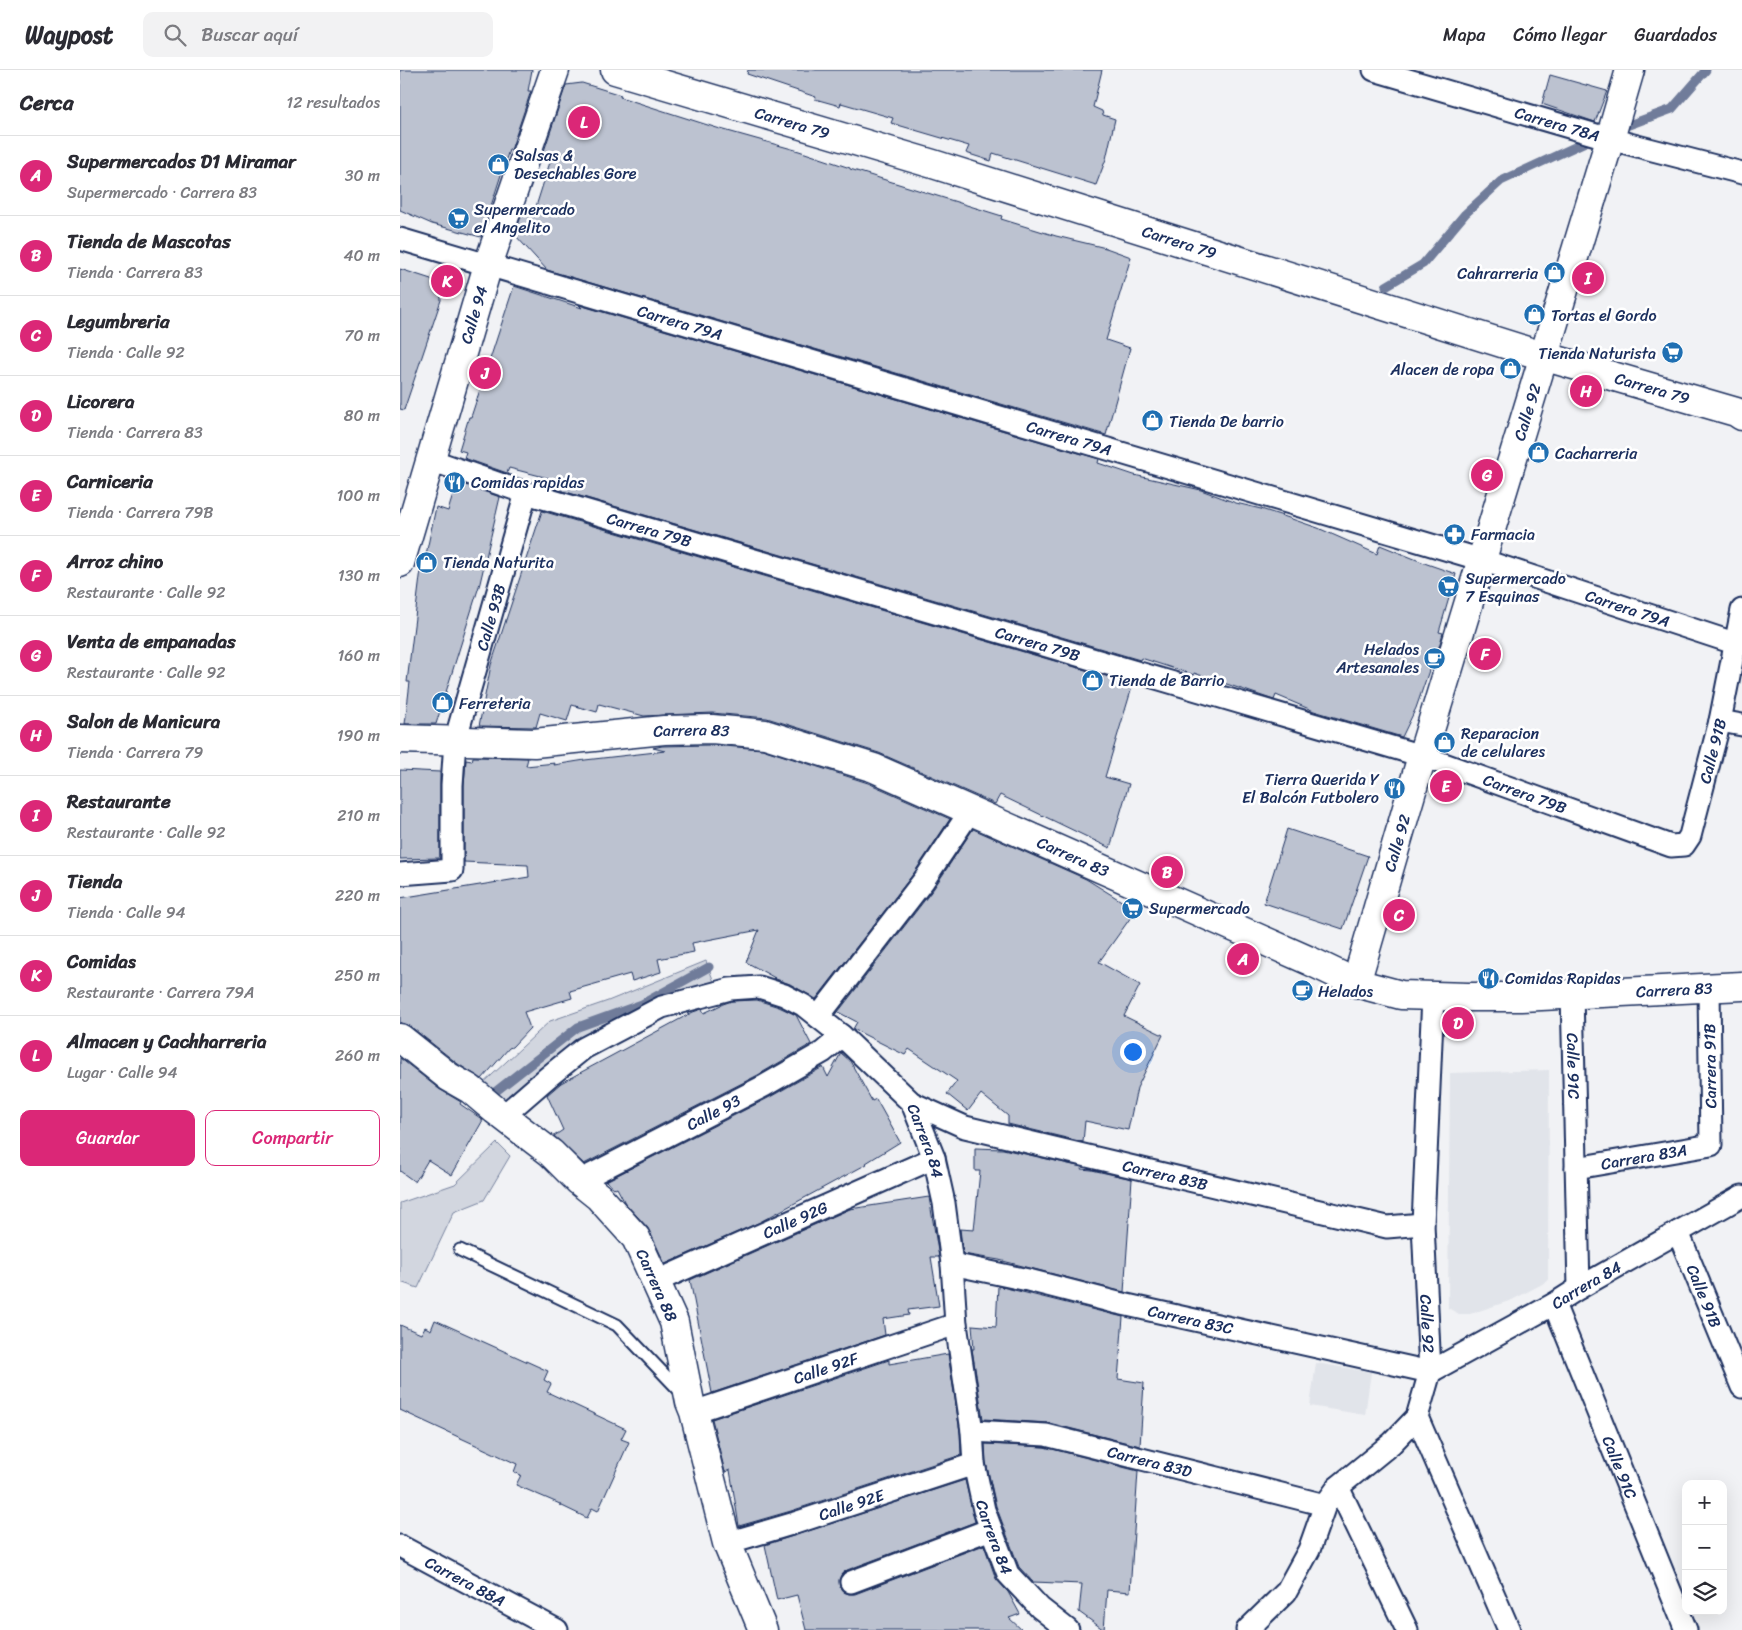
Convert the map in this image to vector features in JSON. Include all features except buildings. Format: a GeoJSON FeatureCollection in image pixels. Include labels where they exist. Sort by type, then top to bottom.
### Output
{"type":"FeatureCollection","features":[{"type":"Feature","properties":{"kind":"street","name":"Calle 94"},"geometry":{"type":"LineString","coordinates":[[400,563],[488,266],[555,70]]}},
{"type":"Feature","properties":{"kind":"street","name":"Carrera 79"},"geometry":{"type":"LineString","coordinates":[[615,70],[933,164],[1543,356],[1736,412],[1742,416]]}},
{"type":"Feature","properties":{"kind":"street","name":"Carrera 78A"},"geometry":{"type":"LineString","coordinates":[[1374,70],[1610,139],[1742,173]]}},
{"type":"Feature","properties":{"kind":"street","name":"Calle 92"},"geometry":{"type":"LineString","coordinates":[[1356,983],[1422,756],[1630,70]]}},
{"type":"Feature","properties":{"kind":"street","name":"Carrera 79A"},"geometry":{"type":"LineString","coordinates":[[400,239],[1482,560],[1734,643]]}},
{"type":"Feature","properties":{"kind":"street","name":"Carrera 79B"},"geometry":{"type":"LineString","coordinates":[[430,460],[526,493],[1422,756],[1671,846]]}},
{"type":"Feature","properties":{"kind":"street","name":"Calle 93B"},"geometry":{"type":"LineString","coordinates":[[400,874],[452,870],[452,784],[455,741],[526,493]]}},
{"type":"Feature","properties":{"kind":"street","name":"Calle 91B"},"geometry":{"type":"LineString","coordinates":[[1671,846],[1684,845],[1690,836],[1720,721],[1742,610]]}},
{"type":"Feature","properties":{"kind":"street"},"geometry":{"type":"LineString","coordinates":[[1720,721],[1742,725]]}},
{"type":"Feature","properties":{"kind":"street","name":"Carrera 83"},"geometry":{"type":"LineString","coordinates":[[400,739],[534,743],[664,730],[712,729],[765,734],[874,768],[1356,983],[1401,995],[1504,997],[1742,986]]}},
{"type":"Feature","properties":{"kind":"street"},"geometry":{"type":"LineString","coordinates":[[818,1017],[924,880],[970,810]]}},
{"type":"Feature","properties":{"kind":"street","name":"Carrera 84"},"geometry":{"type":"LineString","coordinates":[[499,1113],[584,1048],[662,1008],[730,989],[759,987],[784,995],[803,1005],[842,1036],[912,1103],[934,1158],[944,1203],[952,1264],[956,1324],[972,1431],[974,1464],[984,1510],[1008,1574],[1040,1608],[1068,1630]]}},
{"type":"Feature","properties":{"kind":"street","name":"Carrera 91B"},"geometry":{"type":"LineString","coordinates":[[1710,987],[1711,1145]]}},
{"type":"Feature","properties":{"kind":"street","name":"Calle 91C"},"geometry":{"type":"LineString","coordinates":[[1572,994],[1579,1288]]}},
{"type":"Feature","properties":{"kind":"street","name":"Calle 92"},"geometry":{"type":"LineString","coordinates":[[1417,1417],[1430,1372],[1423,1224],[1433,996]]}},
{"type":"Feature","properties":{"kind":"street","name":"Calle 93"},"geometry":{"type":"LineString","coordinates":[[580,1182],[764,1086],[823,1052],[842,1036]]}},
{"type":"Feature","properties":{"kind":"street","name":"Carrera 88"},"geometry":{"type":"LineString","coordinates":[[400,1038],[449,1077],[470,1089],[551,1153],[580,1182],[599,1197],[636,1238],[674,1322],[692,1407],[727,1543],[763,1630]]}},
{"type":"Feature","properties":{"kind":"street","name":"Carrera 83B"},"geometry":{"type":"LineString","coordinates":[[912,1103],[965,1127],[1387,1227],[1423,1224]]}},
{"type":"Feature","properties":{"kind":"street","name":"Carrera 83A"},"geometry":{"type":"LineString","coordinates":[[1576,1168],[1711,1145]]}},
{"type":"Feature","properties":{"kind":"street","name":"Calle 92G"},"geometry":{"type":"LineString","coordinates":[[656,1281],[934,1158]]}},
{"type":"Feature","properties":{"kind":"street","name":"Carrera 84"},"geometry":{"type":"LineString","coordinates":[[1430,1372],[1554,1304],[1742,1196]]}},
{"type":"Feature","properties":{"kind":"street","name":"Calle 91B"},"geometry":{"type":"LineString","coordinates":[[1678,1232],[1742,1388]]}},
{"type":"Feature","properties":{"kind":"street","name":"Carrera 83C"},"geometry":{"type":"LineString","coordinates":[[952,1264],[1430,1372]]}},
{"type":"Feature","properties":{"kind":"street","name":"Calle 91C"},"geometry":{"type":"LineString","coordinates":[[1554,1304],[1686,1630]]}},
{"type":"Feature","properties":{"kind":"street","name":"Calle 92F"},"geometry":{"type":"LineString","coordinates":[[692,1407],[956,1324]]}},
{"type":"Feature","properties":{"kind":"street"},"geometry":{"type":"LineString","coordinates":[[1247,1630],[1286,1592],[1309,1550],[1325,1505],[1338,1487],[1392,1443],[1417,1417],[1509,1630]]}},
{"type":"Feature","properties":{"kind":"street","name":"Carrera 83D"},"geometry":{"type":"LineString","coordinates":[[972,1431],[1046,1435],[1325,1505]]}},
{"type":"Feature","properties":{"kind":"street","name":"Calle 92E"},"geometry":{"type":"LineString","coordinates":[[727,1543],[795,1523],[974,1464]]}},
{"type":"Feature","properties":{"kind":"street"},"geometry":{"type":"LineString","coordinates":[[1338,1487],[1407,1630]]}},
{"type":"Feature","properties":{"kind":"street"},"geometry":{"type":"LineString","coordinates":[[851,1582],[991,1528]]}},
{"type":"Feature","properties":{"kind":"street","name":"Carrera 88A"},"geometry":{"type":"LineString","coordinates":[[400,1546],[557,1630]]}},
{"type":"Feature","properties":{"kind":"lane"},"geometry":{"type":"LineString","coordinates":[[460,1250],[617,1325],[692,1407]]}},
{"type":"Feature","properties":{"kind":"shaded area"},"geometry":{"type":"Polygon","coordinates":[[[706,961],[714,982],[638,1015],[499,1107],[478,1088],[550,1021],[608,1001],[706,961]]]}},
{"type":"Feature","properties":{"kind":"shaded area"},"geometry":{"type":"Polygon","coordinates":[[[1549,1070],[1548,1281],[1512,1300],[1470,1314],[1459,1314],[1448,1308],[1450,1073],[1549,1070]]]}},
{"type":"Feature","properties":{"kind":"shaded area"},"geometry":{"type":"Polygon","coordinates":[[[497,1143],[510,1156],[484,1200],[454,1212],[418,1288],[400,1282],[400,1203],[455,1184],[497,1143]]]}},
{"type":"Feature","properties":{"kind":"shaded area"},"geometry":{"type":"Polygon","coordinates":[[[1316,1363],[1371,1372],[1365,1415],[1310,1406],[1316,1363]]]}},
{"type":"Feature","properties":{"kind":"waterway"},"geometry":{"type":"LineString","coordinates":[[1618,129],[1672,109],[1706,70]]}},
{"type":"Feature","properties":{"kind":"waterway"},"geometry":{"type":"LineString","coordinates":[[1386,286],[1423,264],[1465,214],[1501,181],[1594,138]]}},
{"type":"Feature","properties":{"kind":"waterway"},"geometry":{"type":"LineString","coordinates":[[486,1099],[578,1027],[642,1004],[709,967]]}},
{"type":"Feature","properties":{"kind":"place","name":"Almacen y Cachharreria"},"geometry":{"type":"Point","coordinates":[584,122]}},
{"type":"Feature","properties":{"kind":"place","name":"Salsas & Desechables Gore"},"geometry":{"type":"Point","coordinates":[498,164]}},
{"type":"Feature","properties":{"kind":"place","name":"Supermercado el Angelito"},"geometry":{"type":"Point","coordinates":[458,218]}},
{"type":"Feature","properties":{"kind":"place","name":"Cahrarreria"},"geometry":{"type":"Point","coordinates":[1554,273]}},
{"type":"Feature","properties":{"kind":"place","name":"Restaurante"},"geometry":{"type":"Point","coordinates":[1588,278]}},
{"type":"Feature","properties":{"kind":"place","name":"Comidas"},"geometry":{"type":"Point","coordinates":[447,281]}},
{"type":"Feature","properties":{"kind":"place","name":"Tortas el Gordo"},"geometry":{"type":"Point","coordinates":[1535,315]}},
{"type":"Feature","properties":{"kind":"place","name":"Tienda Naturista"},"geometry":{"type":"Point","coordinates":[1672,353]}},
{"type":"Feature","properties":{"kind":"place","name":"Alacen de ropa"},"geometry":{"type":"Point","coordinates":[1510,369]}},
{"type":"Feature","properties":{"kind":"place","name":"Tienda"},"geometry":{"type":"Point","coordinates":[485,373]}},
{"type":"Feature","properties":{"kind":"place","name":"Salon de Manicura"},"geometry":{"type":"Point","coordinates":[1586,391]}},
{"type":"Feature","properties":{"kind":"place","name":"Tienda De barrio"},"geometry":{"type":"Point","coordinates":[1153,421]}},
{"type":"Feature","properties":{"kind":"place","name":"Cacharreria"},"geometry":{"type":"Point","coordinates":[1539,453]}},
{"type":"Feature","properties":{"kind":"place","name":"Venta de empanadas"},"geometry":{"type":"Point","coordinates":[1487,475]}},
{"type":"Feature","properties":{"kind":"place","name":"Comidas rapidas"},"geometry":{"type":"Point","coordinates":[455,482]}},
{"type":"Feature","properties":{"kind":"place","name":"Farmacia"},"geometry":{"type":"Point","coordinates":[1455,534]}},
{"type":"Feature","properties":{"kind":"place","name":"Tienda Naturita"},"geometry":{"type":"Point","coordinates":[427,562]}},
{"type":"Feature","properties":{"kind":"place","name":"Supermercado 7 Esquinas"},"geometry":{"type":"Point","coordinates":[1449,587]}},
{"type":"Feature","properties":{"kind":"place","name":"Arroz chino"},"geometry":{"type":"Point","coordinates":[1485,654]}},
{"type":"Feature","properties":{"kind":"place","name":"Helados Artesanales"},"geometry":{"type":"Point","coordinates":[1435,658]}},
{"type":"Feature","properties":{"kind":"place","name":"Tienda de Barrio"},"geometry":{"type":"Point","coordinates":[1093,680]}},
{"type":"Feature","properties":{"kind":"place","name":"Ferreteria"},"geometry":{"type":"Point","coordinates":[443,703]}},
{"type":"Feature","properties":{"kind":"place","name":"Reparacion de celulares"},"geometry":{"type":"Point","coordinates":[1445,742]}},
{"type":"Feature","properties":{"kind":"place","name":"Carniceria"},"geometry":{"type":"Point","coordinates":[1446,786]}},
{"type":"Feature","properties":{"kind":"place","name":"Tierra Querida Y El Balcón Futbolero"},"geometry":{"type":"Point","coordinates":[1395,788]}},
{"type":"Feature","properties":{"kind":"place","name":"Tienda de Mascotas"},"geometry":{"type":"Point","coordinates":[1167,872]}},
{"type":"Feature","properties":{"kind":"place","name":"Supermercado"},"geometry":{"type":"Point","coordinates":[1133,908]}},
{"type":"Feature","properties":{"kind":"place","name":"Legumbreria"},"geometry":{"type":"Point","coordinates":[1399,915]}},
{"type":"Feature","properties":{"kind":"place","name":"Supermercados D1 Miramar"},"geometry":{"type":"Point","coordinates":[1243,959]}},
{"type":"Feature","properties":{"kind":"place","name":"Comidas Rapidas"},"geometry":{"type":"Point","coordinates":[1489,978]}},
{"type":"Feature","properties":{"kind":"place","name":"Helados"},"geometry":{"type":"Point","coordinates":[1302,991]}},
{"type":"Feature","properties":{"kind":"place","name":"Licorera"},"geometry":{"type":"Point","coordinates":[1458,1023]}}]}
